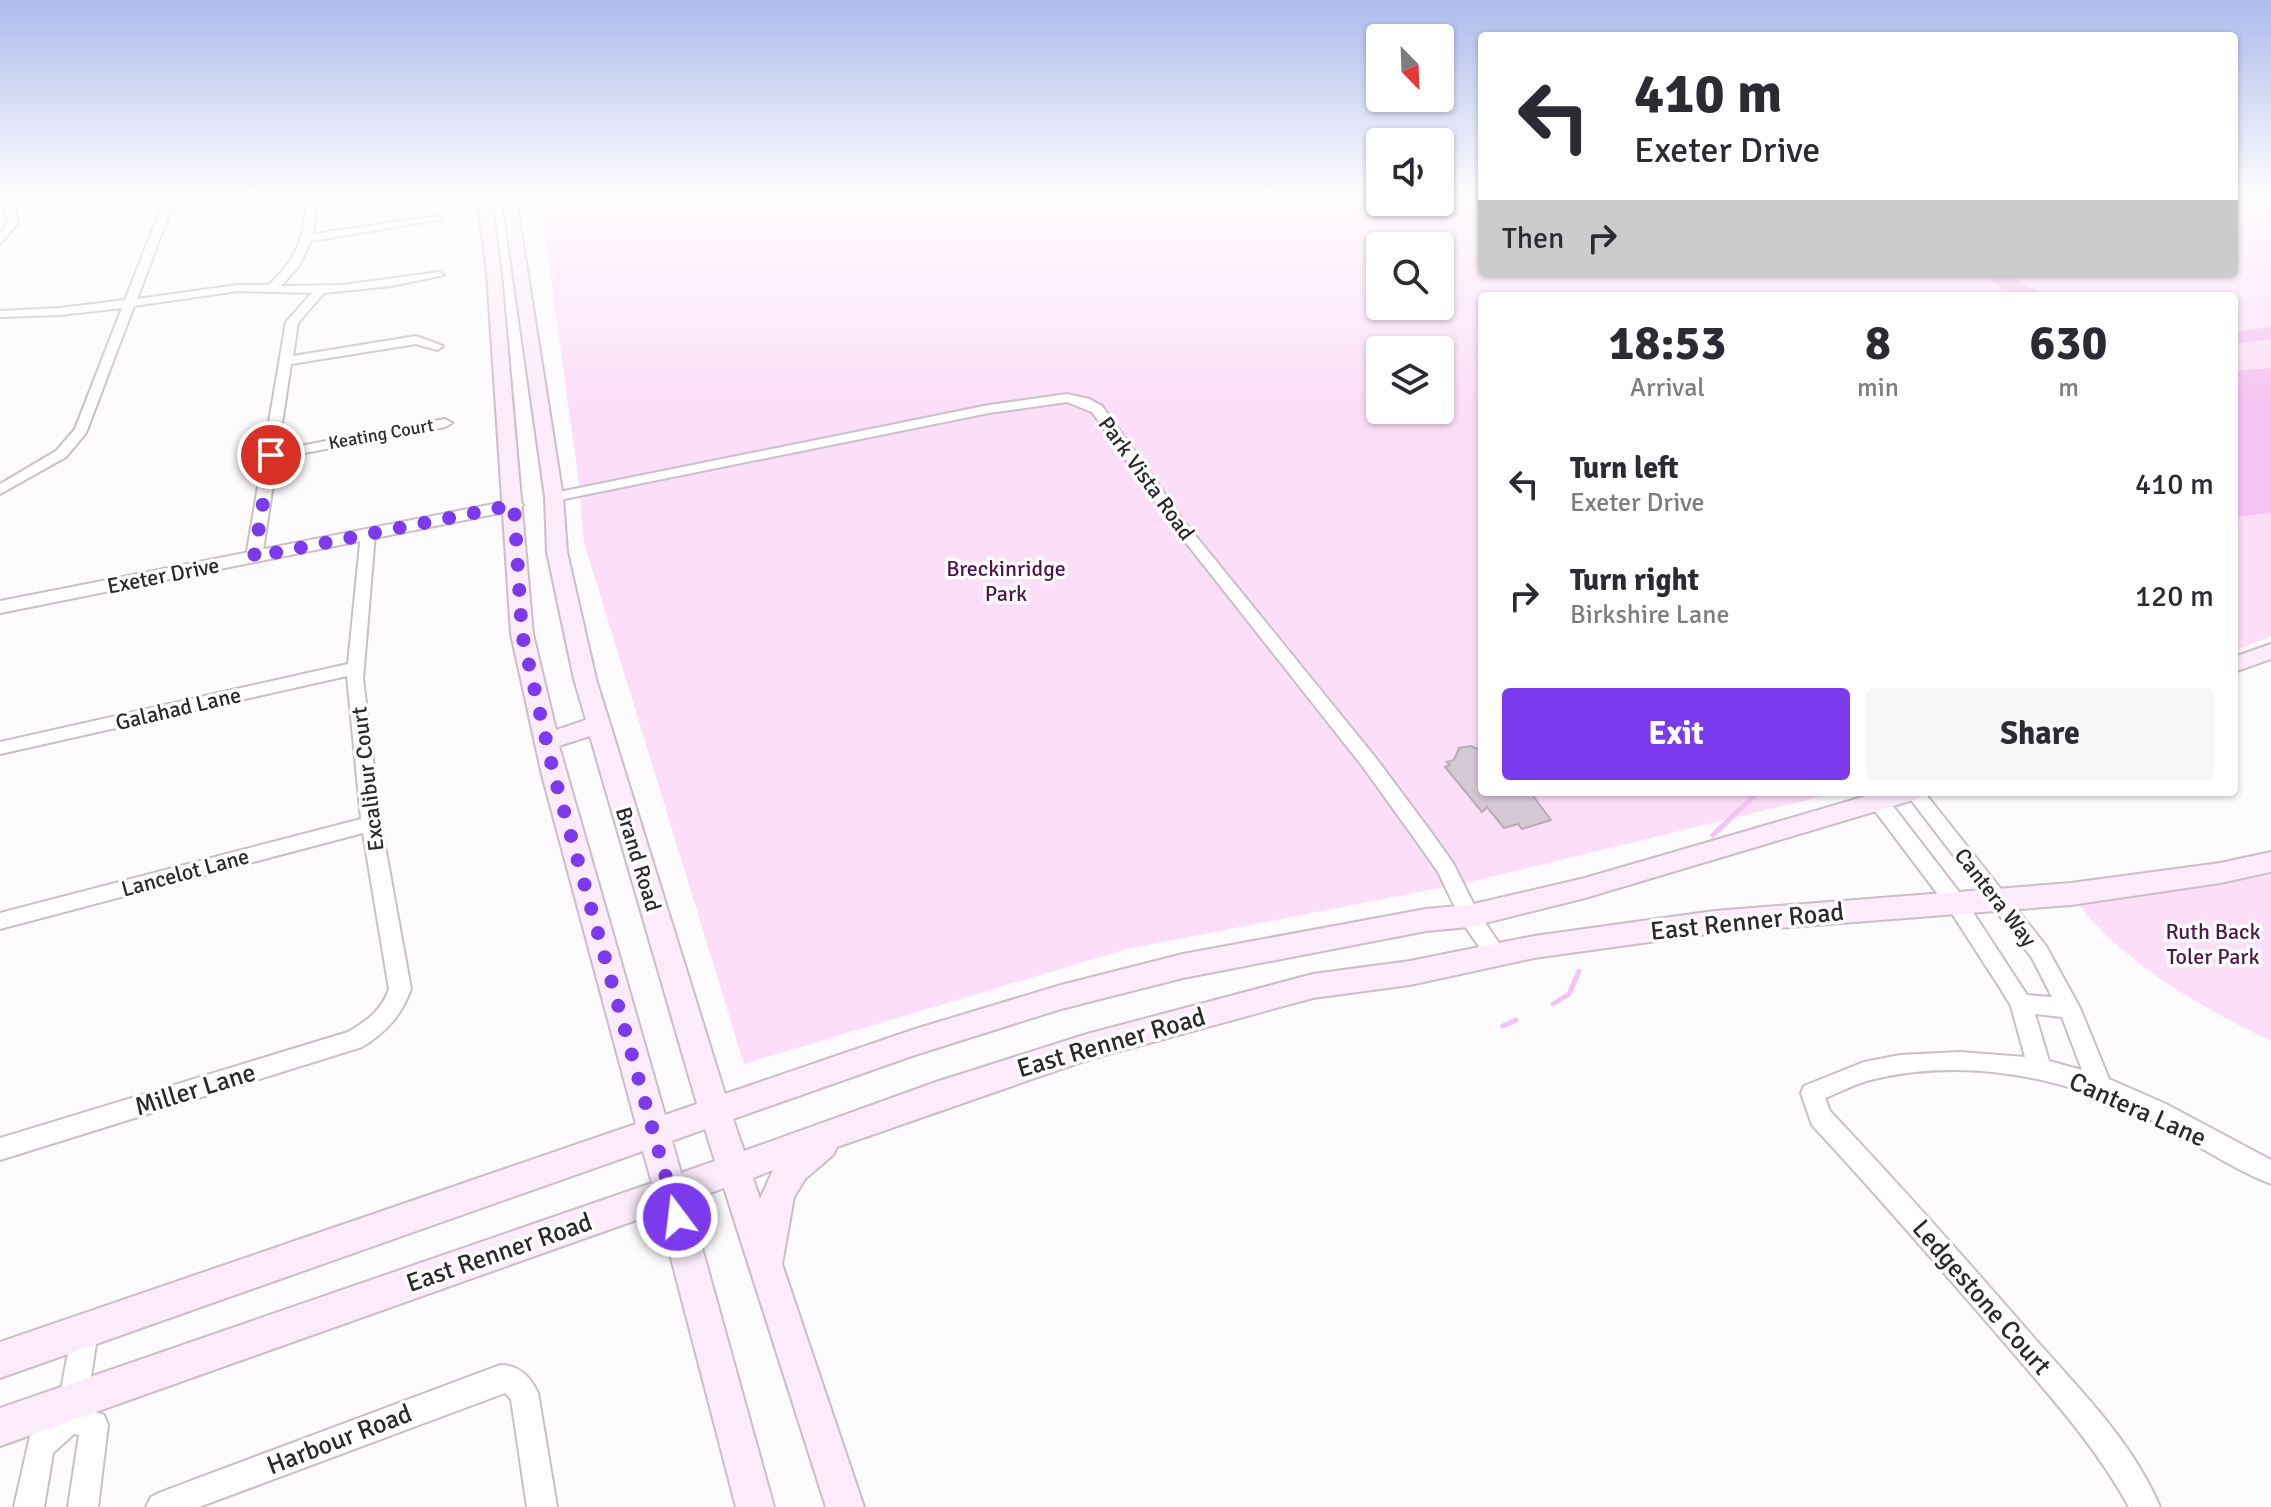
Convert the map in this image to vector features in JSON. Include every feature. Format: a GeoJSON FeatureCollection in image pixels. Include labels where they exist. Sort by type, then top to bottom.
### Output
{"type":"FeatureCollection","features":[{"type":"Feature","properties":{"kind":"main road","name":"Brand Road"},"geometry":{"type":"LineString","coordinates":[[493,263],[504,421],[557,552],[573,632],[599,724],[715,1111],[845,1507]]}},
{"type":"Feature","properties":{"kind":"main road","name":"Brand Road"},"geometry":{"type":"LineString","coordinates":[[514,263],[534,501],[522,634],[546,742],[755,1507]]}},
{"type":"Feature","properties":{"kind":"main road"},"geometry":{"type":"LineString","coordinates":[[2238,663],[2271,651]]}},
{"type":"Feature","properties":{"kind":"main road"},"geometry":{"type":"LineString","coordinates":[[546,742],[599,724]]}},
{"type":"Feature","properties":{"kind":"main road"},"geometry":{"type":"LineString","coordinates":[[0,1360],[915,1042],[1076,993],[1183,966],[1426,920],[1469,916],[1683,862],[1899,796]]}},
{"type":"Feature","properties":{"kind":"main road","name":"East Renner Road"},"geometry":{"type":"LineString","coordinates":[[0,1427],[71,1410],[936,1096],[1087,1047],[1313,986],[1410,973],[1496,955],[1714,922],[2000,900],[2150,883],[2271,862]]}},
{"type":"Feature","properties":{"kind":"main road"},"geometry":{"type":"LineString","coordinates":[[766,1271],[771,1212],[780,1185],[810,1152],[850,1127]]}},
{"type":"Feature","properties":{"kind":"street"},"geometry":{"type":"LineString","coordinates":[[0,490],[46,465],[72,444],[81,430],[144,263]]}},
{"type":"Feature","properties":{"kind":"street"},"geometry":{"type":"LineString","coordinates":[[273,287],[297,263]]}},
{"type":"Feature","properties":{"kind":"street"},"geometry":{"type":"LineString","coordinates":[[0,314],[128,305],[238,288],[321,290],[439,275]]}},
{"type":"Feature","properties":{"kind":"street"},"geometry":{"type":"LineString","coordinates":[[254,557],[292,322],[321,290]]}},
{"type":"Feature","properties":{"kind":"street"},"geometry":{"type":"LineString","coordinates":[[285,361],[416,340],[437,346]]}},
{"type":"Feature","properties":{"kind":"street","name":"Park Vista Road"},"geometry":{"type":"LineString","coordinates":[[534,501],[989,409],[1067,398],[1084,402],[1097,409],[1181,527],[1369,762],[1446,868],[1469,916],[1496,955]]}},
{"type":"Feature","properties":{"kind":"street","name":"Keating Court"},"geometry":{"type":"LineString","coordinates":[[271,455],[445,423]]}},
{"type":"Feature","properties":{"kind":"street","name":"Exeter Drive"},"geometry":{"type":"LineString","coordinates":[[0,607],[534,501]]}},
{"type":"Feature","properties":{"kind":"street","name":"Excalibur Court"},"geometry":{"type":"LineString","coordinates":[[368,534],[356,668],[371,824],[400,989],[395,1006],[385,1019]]}},
{"type":"Feature","properties":{"kind":"street","name":"Galahad Lane"},"geometry":{"type":"LineString","coordinates":[[0,748],[356,668]]}},
{"type":"Feature","properties":{"kind":"street","name":"Cantera Way"},"geometry":{"type":"LineString","coordinates":[[1915,796],[2039,952],[2069,1008],[2100,1086]]}},
{"type":"Feature","properties":{"kind":"street","name":"Cantera Way"},"geometry":{"type":"LineString","coordinates":[[1879,802],[1956,903],[2021,1004],[2040,1069]]}},
{"type":"Feature","properties":{"kind":"street","name":"Lancelot Lane"},"geometry":{"type":"LineString","coordinates":[[0,921],[371,824]]}},
{"type":"Feature","properties":{"kind":"street"},"geometry":{"type":"LineString","coordinates":[[2021,1004],[2069,1008]]}},
{"type":"Feature","properties":{"kind":"street","name":"Miller Lane"},"geometry":{"type":"LineString","coordinates":[[0,1149],[354,1040],[385,1019]]}},
{"type":"Feature","properties":{"kind":"street","name":"Cantera Lane"},"geometry":{"type":"LineString","coordinates":[[1812,1093],[1878,1068],[1948,1061],[2040,1069],[2100,1086],[2191,1129],[2271,1173]]}},
{"type":"Feature","properties":{"kind":"street","name":"Ledgestone Court"},"geometry":{"type":"LineString","coordinates":[[1812,1093],[1820,1117],[1896,1198],[2062,1390],[2120,1462],[2145,1507]]}},
{"type":"Feature","properties":{"kind":"street"},"geometry":{"type":"LineString","coordinates":[[29,1507],[40,1446],[71,1410],[85,1331]]}},
{"type":"Feature","properties":{"kind":"street","name":"Harbour Road"},"geometry":{"type":"LineString","coordinates":[[161,1507],[500,1379],[511,1379],[518,1384],[527,1404],[542,1507]]}},
{"type":"Feature","properties":{"kind":"street"},"geometry":{"type":"LineString","coordinates":[[71,1410],[94,1425],[83,1507]]}},
{"type":"Feature","properties":{"kind":"green space","name":"Breckinridge Park"},"geometry":{"type":"Polygon","coordinates":[[[549,263],[1366,263],[1366,320],[1454,320],[1454,263],[1478,263],[1478,276],[2238,276],[2238,263],[2271,263],[2271,636],[2238,649],[2238,292],[1478,292],[1478,796],[1824,796],[1470,882],[1127,949],[744,1064],[584,542],[578,475],[549,263]]]}},
{"type":"Feature","properties":{"kind":"green space","name":"Ruth Back Toler Park"},"geometry":{"type":"Polygon","coordinates":[[[2271,875],[2271,1041],[2219,1015],[2142,966],[2079,905],[2271,875]]]}},
{"type":"Feature","properties":{"kind":"shaded area"},"geometry":{"type":"Polygon","coordinates":[[[2271,368],[2271,513],[2238,517],[2238,371],[2271,368]]]}},
{"type":"Feature","properties":{"kind":"building"},"geometry":{"type":"Polygon","coordinates":[[[1471,746],[1478,749],[1478,796],[1533,796],[1551,820],[1522,829],[1518,824],[1504,828],[1487,807],[1482,812],[1445,767],[1450,765],[1447,762],[1454,760],[1459,748],[1471,746]]]}},
{"type":"Feature","properties":{"kind":"waterway"},"geometry":{"type":"LineString","coordinates":[[1998,276],[2026,292]]}},
{"type":"Feature","properties":{"kind":"waterway"},"geometry":{"type":"LineString","coordinates":[[2238,337],[2271,333]]}},
{"type":"Feature","properties":{"kind":"waterway"},"geometry":{"type":"LineString","coordinates":[[1713,835],[1754,796]]}},
{"type":"Feature","properties":{"kind":"waterway"},"geometry":{"type":"LineString","coordinates":[[1553,1004],[1569,994],[1579,971]]}},
{"type":"Feature","properties":{"kind":"waterway"},"geometry":{"type":"LineString","coordinates":[[1503,1026],[1516,1020]]}},
{"type":"Feature","properties":{"kind":"route"},"geometry":{"type":"LineString","coordinates":[[271,455],[254,557],[514,505],[522,634],[554,775],[677,1217]]}}]}
